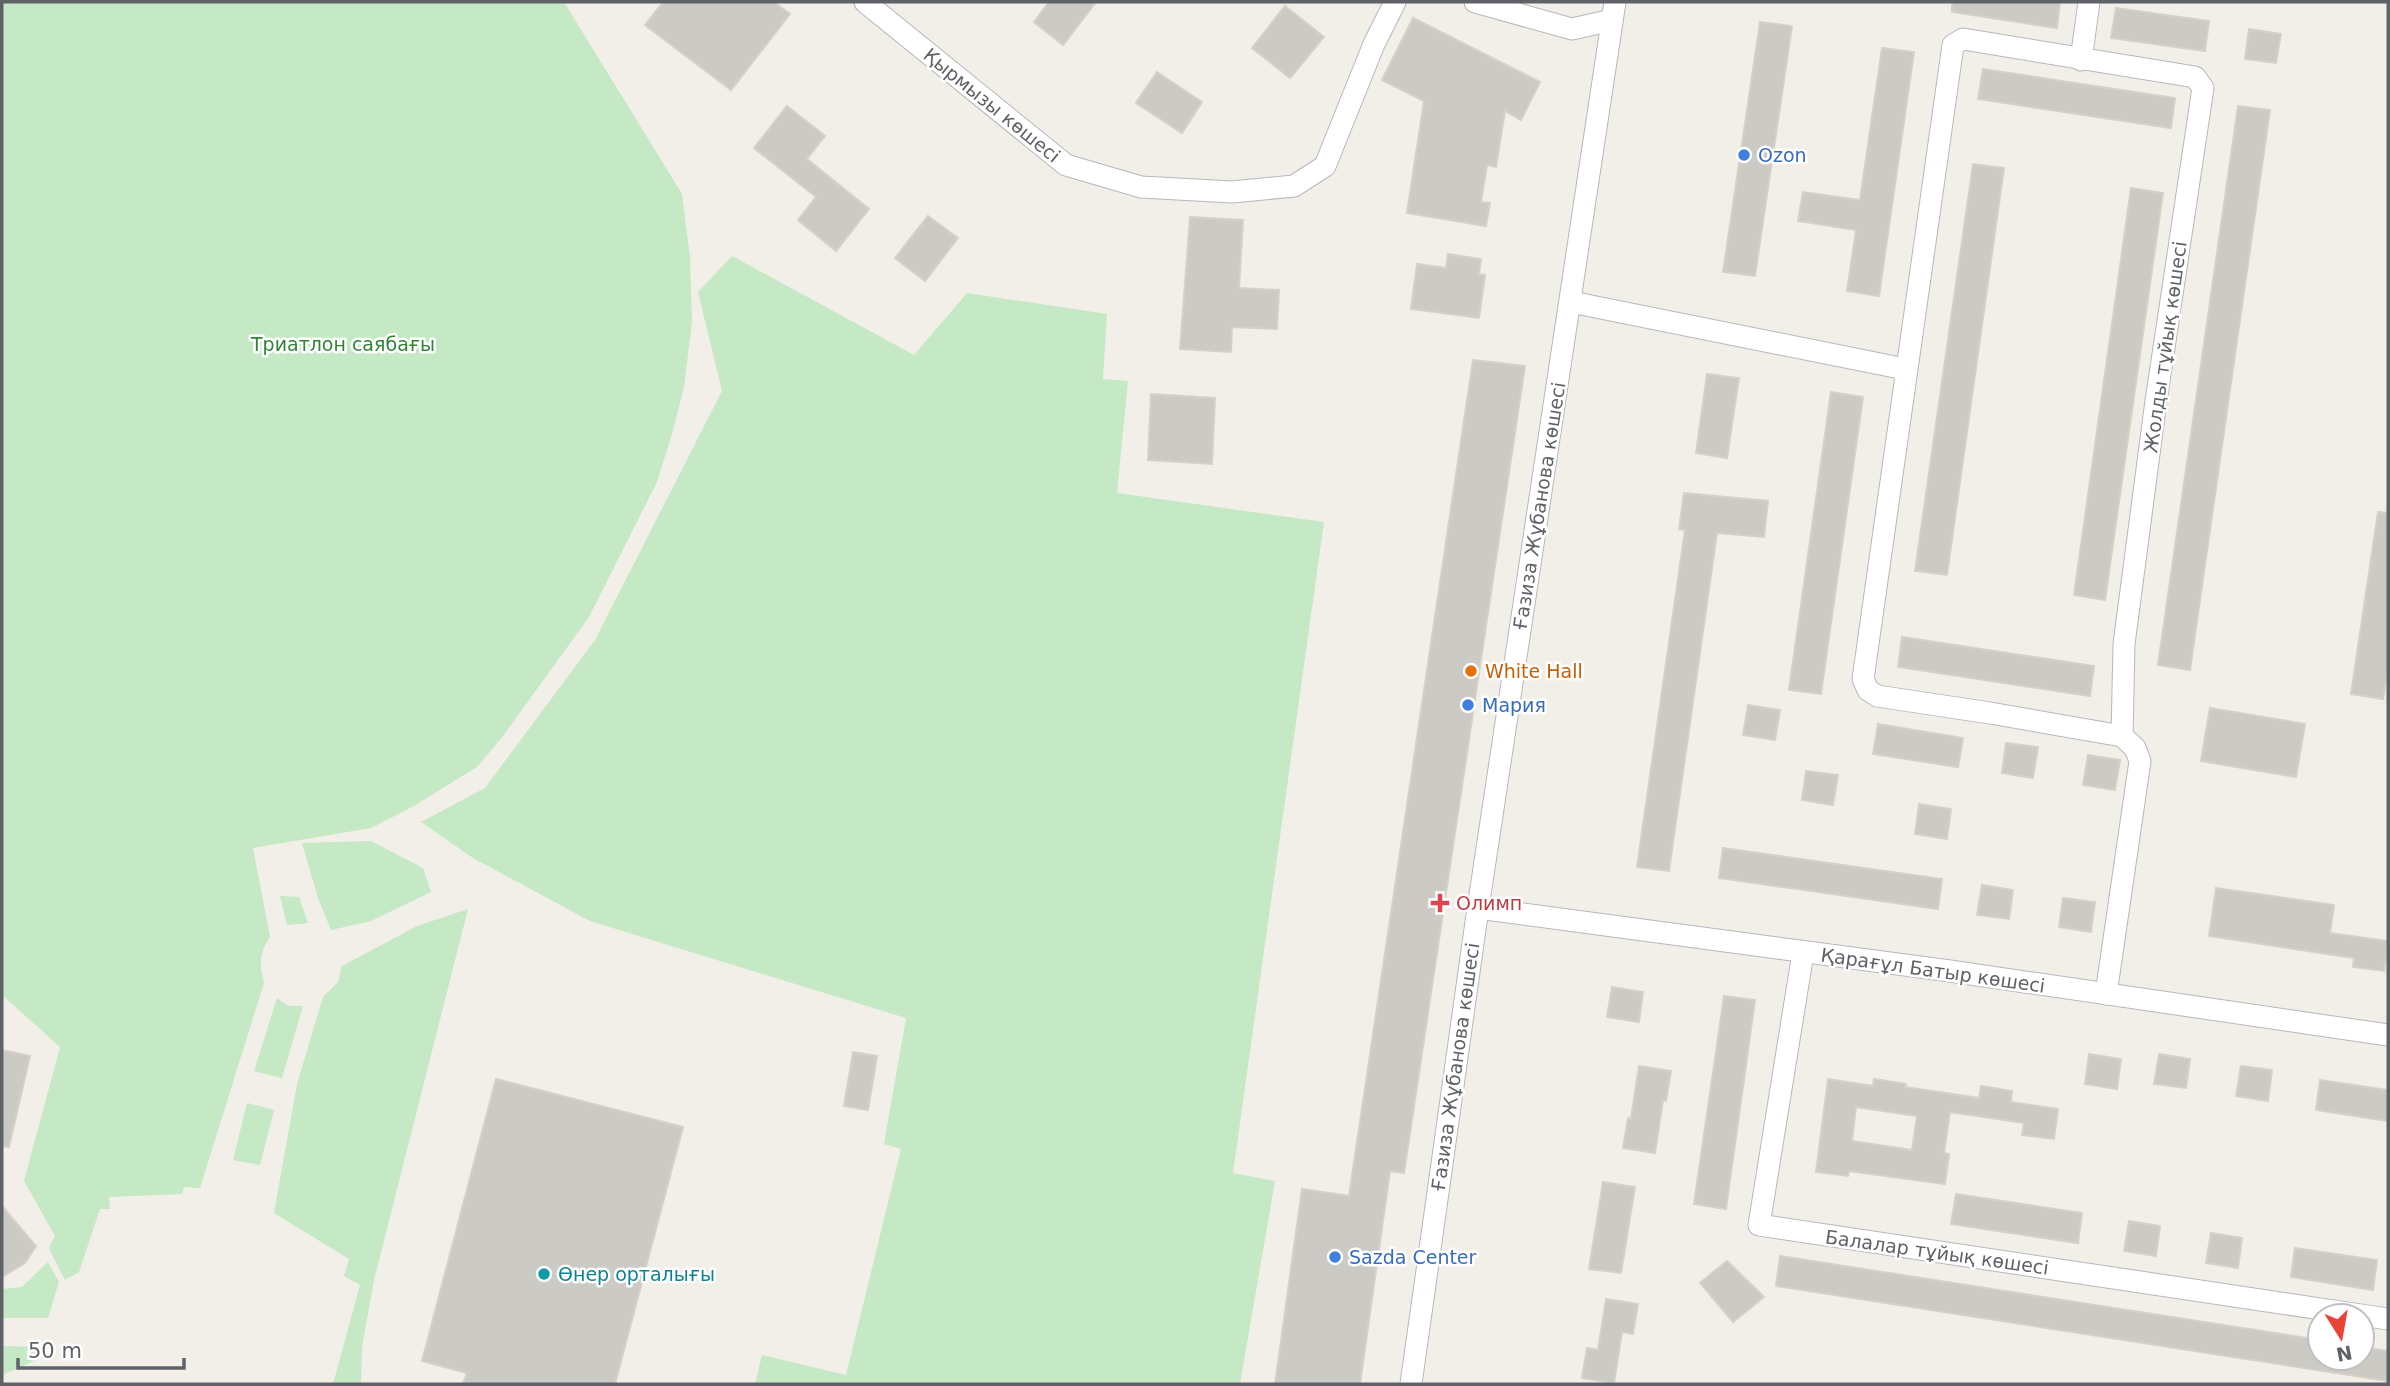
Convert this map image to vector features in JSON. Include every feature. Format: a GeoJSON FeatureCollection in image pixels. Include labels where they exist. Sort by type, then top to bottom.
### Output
{"type":"FeatureCollection","features":[{"type":"Feature","properties":{"kind":"street","name":"Қырмызы көшесі"},"geometry":{"type":"LineString","coordinates":[[865,2],[1066,165],[1141,187],[1232,192],[1294,186],[1325,166],[1370,54],[1395,2]]}},
{"type":"Feature","properties":{"kind":"street"},"geometry":{"type":"LineString","coordinates":[[1475,2],[1572,29],[1614,11]]}},
{"type":"Feature","properties":{"kind":"street"},"geometry":{"type":"LineString","coordinates":[[2081,60],[2089,2]]}},
{"type":"Feature","properties":{"kind":"street","name":"Ғазиза Жұбанова көшесі"},"geometry":{"type":"LineString","coordinates":[[1411,1384],[1478,908],[1614,11]]}},
{"type":"Feature","properties":{"kind":"street","name":"Жолды тұйық көшесі"},"geometry":{"type":"LineString","coordinates":[[1963,39],[2195,77],[2203,88],[2158,387],[2124,644],[2122,736],[1877,696],[1868,690],[1863,679],[1905,369],[1953,45],[1963,39]]}},
{"type":"Feature","properties":{"kind":"street"},"geometry":{"type":"LineString","coordinates":[[1571,302],[1905,369]]}},
{"type":"Feature","properties":{"kind":"street"},"geometry":{"type":"LineString","coordinates":[[2106,994],[2140,761],[2135,748],[2122,736]]}},
{"type":"Feature","properties":{"kind":"street","name":"Қарағұл Батыр көшесі"},"geometry":{"type":"LineString","coordinates":[[1478,908],[2388,1035]]}},
{"type":"Feature","properties":{"kind":"street","name":"Балалар тұйық көшесі"},"geometry":{"type":"LineString","coordinates":[[1803,953],[1759,1225],[2388,1319]]}},
{"type":"Feature","properties":{"kind":"green space","name":"Триатлон саябағы"},"geometry":{"type":"Polygon","coordinates":[[[2,2],[564,2],[682,194],[690,257],[692,321],[684,387],[672,434],[657,482],[589,617],[503,736],[477,767],[412,807],[371,828],[253,848],[270,937],[261,959],[264,983],[200,1188],[184,1187],[182,1194],[109,1197],[110,1209],[100,1209],[79,1272],[65,1280],[49,1248],[55,1236],[24,1181],[60,1047],[2,995],[2,2]]]}},
{"type":"Feature","properties":{"kind":"green space"},"geometry":{"type":"Polygon","coordinates":[[[732,256],[914,355],[967,293],[1107,314],[1103,379],[1128,381],[1117,493],[1324,522],[1233,1173],[1275,1181],[1240,1384],[755,1384],[762,1355],[846,1375],[901,1149],[884,1144],[906,1018],[590,921],[473,858],[421,822],[485,788],[595,640],[722,391],[698,292],[732,256]]]}},
{"type":"Feature","properties":{"kind":"green space"},"geometry":{"type":"Polygon","coordinates":[[[371,841],[423,868],[431,892],[371,921],[331,930],[318,898],[302,843],[371,841]]]}},
{"type":"Feature","properties":{"kind":"green space"},"geometry":{"type":"Polygon","coordinates":[[[280,896],[299,897],[308,923],[287,925],[280,896]]]}},
{"type":"Feature","properties":{"kind":"green space"},"geometry":{"type":"Polygon","coordinates":[[[468,909],[374,1280],[362,1347],[361,1384],[333,1384],[360,1285],[344,1276],[349,1259],[274,1213],[297,1084],[323,997],[338,982],[342,966],[417,926],[468,909]]]}},
{"type":"Feature","properties":{"kind":"green space"},"geometry":{"type":"Polygon","coordinates":[[[277,998],[288,1006],[303,1006],[282,1078],[254,1071],[277,998]]]}},
{"type":"Feature","properties":{"kind":"green space"},"geometry":{"type":"Polygon","coordinates":[[[247,1103],[274,1110],[260,1165],[233,1160],[247,1103]]]}},
{"type":"Feature","properties":{"kind":"green space"},"geometry":{"type":"Polygon","coordinates":[[[48,1262],[59,1282],[48,1318],[2,1318],[2,1289],[22,1287],[48,1262]]]}},
{"type":"Feature","properties":{"kind":"green space"},"geometry":{"type":"Polygon","coordinates":[[[2,1346],[41,1347],[39,1359],[2,1375],[2,1346]]]}},
{"type":"Feature","properties":{"kind":"building"},"geometry":{"type":"Polygon","coordinates":[[[663,2],[774,2],[790,14],[731,90],[645,25],[663,2]]]}},
{"type":"Feature","properties":{"kind":"building"},"geometry":{"type":"Polygon","coordinates":[[[1049,2],[1096,2],[1063,45],[1034,22],[1049,2]]]}},
{"type":"Feature","properties":{"kind":"building"},"geometry":{"type":"Polygon","coordinates":[[[1952,2],[2060,2],[2057,28],[1952,12],[1952,2]]]}},
{"type":"Feature","properties":{"kind":"building"},"geometry":{"type":"Polygon","coordinates":[[[1285,6],[1324,37],[1290,78],[1252,48],[1285,6]]]}},
{"type":"Feature","properties":{"kind":"building"},"geometry":{"type":"Polygon","coordinates":[[[2116,8],[2209,21],[2205,51],[2111,38],[2116,8]]]}},
{"type":"Feature","properties":{"kind":"building"},"geometry":{"type":"Polygon","coordinates":[[[1413,18],[1540,82],[1521,120],[1505,111],[1496,167],[1487,165],[1481,202],[1490,203],[1486,226],[1407,213],[1424,101],[1382,80],[1413,18]]]}},
{"type":"Feature","properties":{"kind":"building"},"geometry":{"type":"Polygon","coordinates":[[[1760,22],[1792,26],[1755,276],[1723,272],[1760,22]]]}},
{"type":"Feature","properties":{"kind":"building"},"geometry":{"type":"Polygon","coordinates":[[[2249,29],[2281,34],[2276,63],[2245,59],[2249,29]]]}},
{"type":"Feature","properties":{"kind":"building"},"geometry":{"type":"Polygon","coordinates":[[[1882,48],[1914,52],[1879,296],[1847,291],[1856,230],[1798,221],[1803,192],[1860,200],[1882,48]]]}},
{"type":"Feature","properties":{"kind":"building"},"geometry":{"type":"Polygon","coordinates":[[[1983,69],[2175,98],[2171,128],[1978,99],[1983,69]]]}},
{"type":"Feature","properties":{"kind":"building"},"geometry":{"type":"Polygon","coordinates":[[[1157,72],[1202,102],[1182,133],[1136,103],[1157,72]]]}},
{"type":"Feature","properties":{"kind":"building"},"geometry":{"type":"Polygon","coordinates":[[[787,106],[825,136],[807,159],[869,209],[836,251],[798,220],[816,197],[754,148],[787,106]]]}},
{"type":"Feature","properties":{"kind":"building"},"geometry":{"type":"Polygon","coordinates":[[[2238,106],[2270,110],[2190,670],[2158,665],[2238,106]]]}},
{"type":"Feature","properties":{"kind":"building"},"geometry":{"type":"Polygon","coordinates":[[[1973,164],[2004,168],[1947,575],[1915,571],[1973,164]]]}},
{"type":"Feature","properties":{"kind":"building"},"geometry":{"type":"Polygon","coordinates":[[[2131,188],[2163,193],[2105,600],[2074,595],[2131,188]]]}},
{"type":"Feature","properties":{"kind":"building"},"geometry":{"type":"Polygon","coordinates":[[[928,216],[958,238],[925,281],[895,258],[928,216]]]}},
{"type":"Feature","properties":{"kind":"building"},"geometry":{"type":"Polygon","coordinates":[[[1190,217],[1243,220],[1239,288],[1279,290],[1277,329],[1232,327],[1231,352],[1180,349],[1190,217]]]}},
{"type":"Feature","properties":{"kind":"building"},"geometry":{"type":"Polygon","coordinates":[[[1448,254],[1481,259],[1479,274],[1485,275],[1479,318],[1411,309],[1417,264],[1446,268],[1448,254]]]}},
{"type":"Feature","properties":{"kind":"building"},"geometry":{"type":"Polygon","coordinates":[[[1473,360],[1525,366],[1404,1173],[1390,1171],[1360,1384],[1275,1384],[1302,1189],[1349,1196],[1473,360]]]}},
{"type":"Feature","properties":{"kind":"building"},"geometry":{"type":"Polygon","coordinates":[[[1707,374],[1739,378],[1727,458],[1696,453],[1707,374]]]}},
{"type":"Feature","properties":{"kind":"building"},"geometry":{"type":"Polygon","coordinates":[[[1831,392],[1863,397],[1821,694],[1789,690],[1831,392]]]}},
{"type":"Feature","properties":{"kind":"building"},"geometry":{"type":"Polygon","coordinates":[[[1151,394],[1215,398],[1212,464],[1148,460],[1151,394]]]}},
{"type":"Feature","properties":{"kind":"building"},"geometry":{"type":"Polygon","coordinates":[[[1684,493],[1768,501],[1764,537],[1717,533],[1669,871],[1637,867],[1685,530],[1679,529],[1684,493]]]}},
{"type":"Feature","properties":{"kind":"building"},"geometry":{"type":"Polygon","coordinates":[[[2378,512],[2388,513],[2388,666],[2383,699],[2351,694],[2378,512]]]}},
{"type":"Feature","properties":{"kind":"building"},"geometry":{"type":"Polygon","coordinates":[[[1902,637],[2094,666],[2090,696],[1898,667],[1902,637]]]}},
{"type":"Feature","properties":{"kind":"building"},"geometry":{"type":"Polygon","coordinates":[[[1748,705],[1780,710],[1775,740],[1743,735],[1748,705]]]}},
{"type":"Feature","properties":{"kind":"building"},"geometry":{"type":"Polygon","coordinates":[[[2210,708],[2305,724],[2296,777],[2201,761],[2210,708]]]}},
{"type":"Feature","properties":{"kind":"building"},"geometry":{"type":"Polygon","coordinates":[[[1878,724],[1963,738],[1958,767],[1873,754],[1878,724]]]}},
{"type":"Feature","properties":{"kind":"building"},"geometry":{"type":"Polygon","coordinates":[[[2006,743],[2038,747],[2033,778],[2002,773],[2006,743]]]}},
{"type":"Feature","properties":{"kind":"building"},"geometry":{"type":"Polygon","coordinates":[[[2088,755],[2120,760],[2115,790],[2083,785],[2088,755]]]}},
{"type":"Feature","properties":{"kind":"building"},"geometry":{"type":"Polygon","coordinates":[[[1806,771],[1838,775],[1833,805],[1802,800],[1806,771]]]}},
{"type":"Feature","properties":{"kind":"building"},"geometry":{"type":"Polygon","coordinates":[[[1919,804],[1951,809],[1947,839],[1915,834],[1919,804]]]}},
{"type":"Feature","properties":{"kind":"building"},"geometry":{"type":"Polygon","coordinates":[[[1723,848],[1942,879],[1938,909],[1719,878],[1723,848]]]}},
{"type":"Feature","properties":{"kind":"building"},"geometry":{"type":"Polygon","coordinates":[[[1982,885],[2013,890],[2009,919],[1977,915],[1982,885]]]}},
{"type":"Feature","properties":{"kind":"building"},"geometry":{"type":"Polygon","coordinates":[[[2216,888],[2334,905],[2330,933],[2388,941],[2384,971],[2353,967],[2354,958],[2209,936],[2216,888]]]}},
{"type":"Feature","properties":{"kind":"building"},"geometry":{"type":"Polygon","coordinates":[[[2063,898],[2095,902],[2091,932],[2059,927],[2063,898]]]}},
{"type":"Feature","properties":{"kind":"building"},"geometry":{"type":"Polygon","coordinates":[[[1612,987],[1643,992],[1639,1022],[1607,1017],[1612,987]]]}},
{"type":"Feature","properties":{"kind":"building"},"geometry":{"type":"Polygon","coordinates":[[[1724,996],[1755,1000],[1726,1209],[1694,1204],[1724,996]]]}},
{"type":"Feature","properties":{"kind":"building"},"geometry":{"type":"Polygon","coordinates":[[[2,1050],[30,1056],[9,1147],[2,1146],[2,1050]]]}},
{"type":"Feature","properties":{"kind":"building"},"geometry":{"type":"Polygon","coordinates":[[[853,1052],[877,1056],[868,1110],[844,1106],[853,1052]]]}},
{"type":"Feature","properties":{"kind":"building"},"geometry":{"type":"Polygon","coordinates":[[[2089,1054],[2121,1059],[2117,1089],[2085,1084],[2089,1054]]]}},
{"type":"Feature","properties":{"kind":"building"},"geometry":{"type":"Polygon","coordinates":[[[2159,1054],[2190,1059],[2186,1088],[2154,1084],[2159,1054]]]}},
{"type":"Feature","properties":{"kind":"building"},"geometry":{"type":"Polygon","coordinates":[[[1639,1066],[1671,1071],[1666,1101],[1663,1100],[1655,1153],[1623,1148],[1628,1118],[1631,1119],[1639,1066]]]}},
{"type":"Feature","properties":{"kind":"building"},"geometry":{"type":"Polygon","coordinates":[[[2241,1066],[2272,1070],[2268,1101],[2236,1096],[2241,1066]]]}},
{"type":"Feature","properties":{"kind":"building","name":"Өнер орталығы"},"geometry":{"type":"Polygon","coordinates":[[[496,1079],[683,1127],[615,1384],[463,1384],[467,1373],[422,1361],[496,1079]]]}},
{"type":"Feature","properties":{"kind":"building"},"geometry":{"type":"Polygon","coordinates":[[[1828,1079],[1873,1086],[1874,1079],[1906,1084],[1905,1087],[1979,1098],[1981,1086],[2012,1091],[2011,1102],[2058,1109],[2054,1139],[2022,1135],[2024,1123],[1950,1112],[1944,1153],[1949,1154],[1945,1184],[1849,1171],[1848,1176],[1816,1172],[1828,1079]],[[1856,1107],[1852,1141],[1912,1150],[1917,1116],[1856,1107]]]}},
{"type":"Feature","properties":{"kind":"building"},"geometry":{"type":"Polygon","coordinates":[[[2320,1080],[2388,1090],[2388,1121],[2316,1110],[2320,1080]]]}},
{"type":"Feature","properties":{"kind":"building"},"geometry":{"type":"Polygon","coordinates":[[[1603,1182],[1635,1187],[1621,1273],[1589,1269],[1603,1182]]]}},
{"type":"Feature","properties":{"kind":"building"},"geometry":{"type":"Polygon","coordinates":[[[1956,1194],[2082,1213],[2078,1243],[1951,1224],[1956,1194]]]}},
{"type":"Feature","properties":{"kind":"building"},"geometry":{"type":"Polygon","coordinates":[[[2,1206],[36,1246],[25,1263],[2,1277],[2,1206]]]}},
{"type":"Feature","properties":{"kind":"building"},"geometry":{"type":"Polygon","coordinates":[[[2129,1221],[2160,1226],[2156,1256],[2124,1251],[2129,1221]]]}},
{"type":"Feature","properties":{"kind":"building"},"geometry":{"type":"Polygon","coordinates":[[[2211,1233],[2242,1238],[2238,1268],[2206,1263],[2211,1233]]]}},
{"type":"Feature","properties":{"kind":"building"},"geometry":{"type":"Polygon","coordinates":[[[2295,1248],[2377,1260],[2373,1290],[2291,1277],[2295,1248]]]}},
{"type":"Feature","properties":{"kind":"building"},"geometry":{"type":"Polygon","coordinates":[[[1780,1256],[2306,1338],[2306,1368],[1776,1286],[1780,1256]]]}},
{"type":"Feature","properties":{"kind":"building"},"geometry":{"type":"Polygon","coordinates":[[[1727,1261],[1764,1297],[1733,1322],[1700,1283],[1727,1261]]]}},
{"type":"Feature","properties":{"kind":"building"},"geometry":{"type":"Polygon","coordinates":[[[1606,1299],[1638,1304],[1633,1334],[1622,1332],[1614,1383],[1582,1378],[1587,1348],[1598,1350],[1606,1299]]]}},
{"type":"Feature","properties":{"kind":"building"},"geometry":{"type":"Polygon","coordinates":[[[2376,1349],[2388,1351],[2388,1381],[2330,1372],[2376,1372],[2376,1349]]]}},
{"type":"Feature","properties":{"kind":"place","name":"Ozon"},"geometry":{"type":"Point","coordinates":[1744,155]}},
{"type":"Feature","properties":{"kind":"place","name":"White Hall"},"geometry":{"type":"Point","coordinates":[1471,671]}},
{"type":"Feature","properties":{"kind":"place","name":"Мария"},"geometry":{"type":"Point","coordinates":[1468,705]}},
{"type":"Feature","properties":{"kind":"place","name":"Олимп"},"geometry":{"type":"Point","coordinates":[1440,903]}},
{"type":"Feature","properties":{"kind":"place","name":"Sazda Center"},"geometry":{"type":"Point","coordinates":[1335,1257]}},
{"type":"Feature","properties":{"kind":"place","name":"Өнер орталығы"},"geometry":{"type":"Point","coordinates":[544,1274]}}]}
